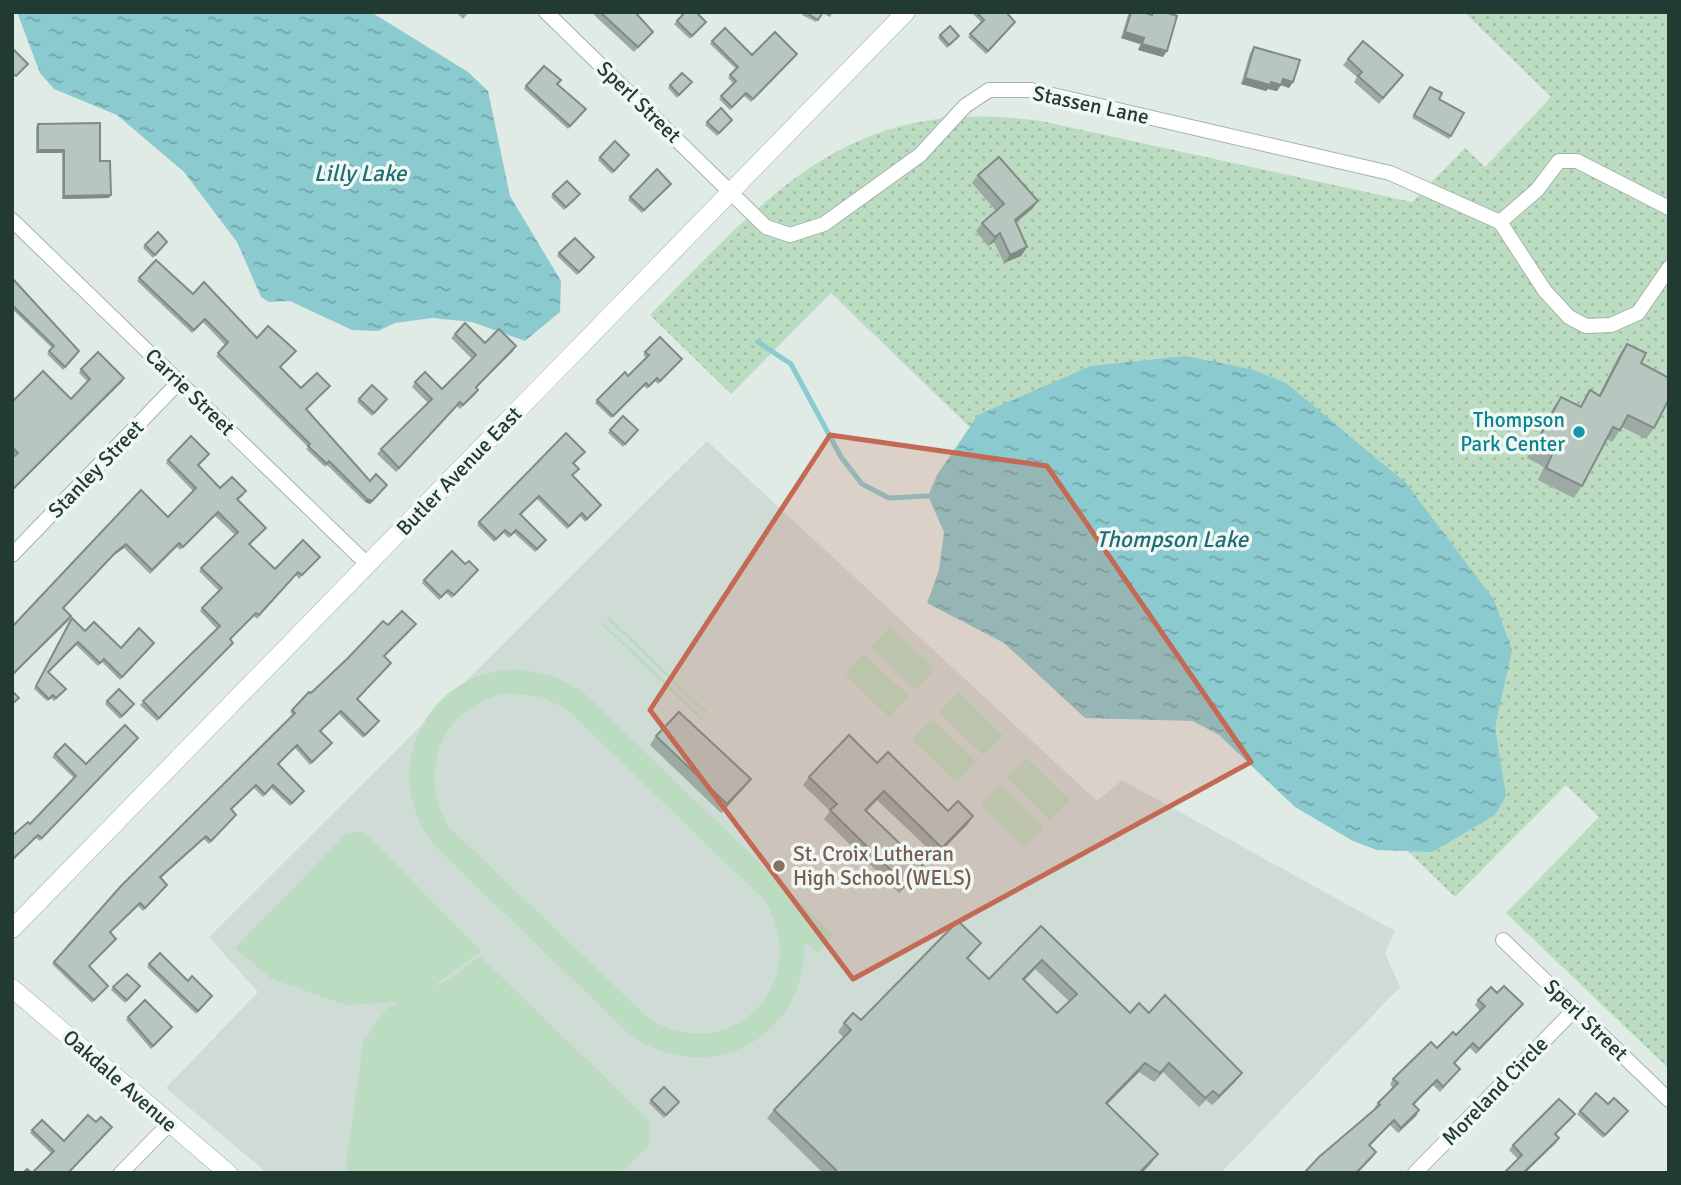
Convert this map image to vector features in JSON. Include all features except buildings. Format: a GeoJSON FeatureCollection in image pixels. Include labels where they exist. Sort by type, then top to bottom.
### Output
{"type":"FeatureCollection","features":[{"type":"Feature","properties":{"kind":"street","name":"Sperl Street"},"geometry":{"type":"LineString","coordinates":[[546,12],[732,192]]}},
{"type":"Feature","properties":{"kind":"street","name":"Butler Avenue East"},"geometry":{"type":"LineString","coordinates":[[12,929],[906,12]]}},
{"type":"Feature","properties":{"kind":"street","name":"Stassen Lane"},"geometry":{"type":"LineString","coordinates":[[732,192],[766,227],[790,236],[824,224],[900,170],[920,155],[965,106],[989,90],[1031,90],[1390,173],[1500,222]]}},
{"type":"Feature","properties":{"kind":"street"},"geometry":{"type":"LineString","coordinates":[[1669,208],[1577,161],[1559,161],[1537,190],[1500,222],[1545,291],[1569,317],[1586,326],[1611,325],[1638,313],[1669,268]]}},
{"type":"Feature","properties":{"kind":"street","name":"Carrie Street"},"geometry":{"type":"LineString","coordinates":[[12,220],[367,564]]}},
{"type":"Feature","properties":{"kind":"street","name":"Stanley Street"},"geometry":{"type":"LineString","coordinates":[[12,555],[179,382]]}},
{"type":"Feature","properties":{"kind":"street","name":"Sperl Street"},"geometry":{"type":"LineString","coordinates":[[1503,940],[1669,1100]]}},
{"type":"Feature","properties":{"kind":"street","name":"Oakdale Avenue"},"geometry":{"type":"LineString","coordinates":[[12,988],[228,1173]]}},
{"type":"Feature","properties":{"kind":"street","name":"Moreland Circle"},"geometry":{"type":"LineString","coordinates":[[1415,1173],[1575,1009]]}},
{"type":"Feature","properties":{"kind":"street"},"geometry":{"type":"LineString","coordinates":[[121,1173],[170,1123]]}},
{"type":"Feature","properties":{"kind":"highlighted area"},"geometry":{"type":"Polygon","coordinates":[[[830,435],[1047,466],[1251,762],[853,979],[650,710],[830,435]]]}},
{"type":"Feature","properties":{"kind":"shaded area","name":"St. Croix Lutheran High School (WELS)"},"geometry":{"type":"Polygon","coordinates":[[[707,441],[1097,801],[1122,780],[1395,931],[1385,953],[1400,987],[1221,1173],[267,1173],[166,1088],[258,992],[209,937],[707,441]]]}},
{"type":"Feature","properties":{"kind":"green space"},"geometry":{"type":"Polygon","coordinates":[[[1464,12],[1669,12],[1669,1069],[1506,913],[1599,817],[1566,785],[1455,897],[831,293],[731,394],[650,315],[777,192],[819,162],[865,138],[916,123],[974,117],[1041,121],[1412,202],[1465,148],[1485,167],[1551,97],[1464,12]]]}},
{"type":"Feature","properties":{"kind":"green space"},"geometry":{"type":"Polygon","coordinates":[[[609,616],[708,712],[706,715],[607,619],[609,616]]]}},
{"type":"Feature","properties":{"kind":"green space"},"geometry":{"type":"Polygon","coordinates":[[[603,622],[703,718],[701,720],[601,624],[603,622]]]}},
{"type":"Feature","properties":{"kind":"green space"},"geometry":{"type":"Polygon","coordinates":[[[890,626],[935,669],[915,690],[871,647],[890,626]]]}},
{"type":"Feature","properties":{"kind":"green space"},"geometry":{"type":"Polygon","coordinates":[[[864,654],[909,696],[889,717],[845,674],[864,654]]]}},
{"type":"Feature","properties":{"kind":"green space"},"geometry":{"type":"Polygon","coordinates":[[[525,670],[556,677],[583,692],[834,935],[818,953],[808,944],[804,945],[800,979],[788,1007],[769,1030],[744,1047],[716,1056],[687,1057],[656,1049],[627,1032],[441,852],[421,824],[411,793],[411,761],[419,732],[436,706],[460,685],[490,673],[525,670]],[[507,693],[485,700],[466,711],[452,726],[441,744],[436,763],[435,784],[439,806],[449,827],[648,1018],[678,1031],[707,1033],[734,1025],[756,1010],[771,988],[779,961],[778,932],[765,901],[569,711],[543,697],[507,693]]]}},
{"type":"Feature","properties":{"kind":"green space"},"geometry":{"type":"Polygon","coordinates":[[[958,692],[1003,735],[983,755],[939,712],[958,692]]]}},
{"type":"Feature","properties":{"kind":"green space"},"geometry":{"type":"Polygon","coordinates":[[[932,719],[976,762],[957,783],[912,740],[932,719]]]}},
{"type":"Feature","properties":{"kind":"green space"},"geometry":{"type":"Polygon","coordinates":[[[1026,758],[1070,800],[1050,821],[1006,778],[1026,758]]]}},
{"type":"Feature","properties":{"kind":"green space"},"geometry":{"type":"Polygon","coordinates":[[[1000,785],[1044,828],[1024,848],[980,805],[1000,785]]]}},
{"type":"Feature","properties":{"kind":"green space"},"geometry":{"type":"Polygon","coordinates":[[[363,831],[481,951],[432,987],[450,979],[480,956],[649,1120],[650,1144],[621,1173],[348,1173],[346,1166],[363,1043],[386,1009],[398,1002],[346,1005],[272,979],[235,948],[346,834],[363,831]]]}},
{"type":"Feature","properties":{"kind":"water","name":"Lilly Lake"},"geometry":{"type":"Polygon","coordinates":[[[17,12],[371,12],[468,72],[488,91],[510,196],[561,281],[560,312],[525,341],[472,322],[432,318],[395,323],[378,331],[352,330],[290,301],[269,302],[261,297],[237,242],[184,172],[117,115],[54,89],[40,73],[17,12]]]}},
{"type":"Feature","properties":{"kind":"water","name":"Thompson Lake"},"geometry":{"type":"Polygon","coordinates":[[[1186,356],[1254,370],[1286,383],[1406,483],[1494,600],[1512,650],[1495,727],[1506,796],[1495,815],[1432,852],[1377,850],[1353,841],[1295,807],[1219,735],[1193,721],[1085,718],[1004,643],[927,603],[939,570],[944,532],[928,496],[937,475],[978,415],[1091,366],[1186,356]]]}},
{"type":"Feature","properties":{"kind":"waterway"},"geometry":{"type":"LineString","coordinates":[[758,342],[791,364],[841,457],[862,484],[889,498],[928,496]]}},
{"type":"Feature","properties":{"kind":"place","name":"Thompson Park Center"},"geometry":{"type":"Point","coordinates":[1579,432]}},
{"type":"Feature","properties":{"kind":"place","name":"St. Croix Lutheran High School (WELS)"},"geometry":{"type":"Point","coordinates":[779,866]}}]}
